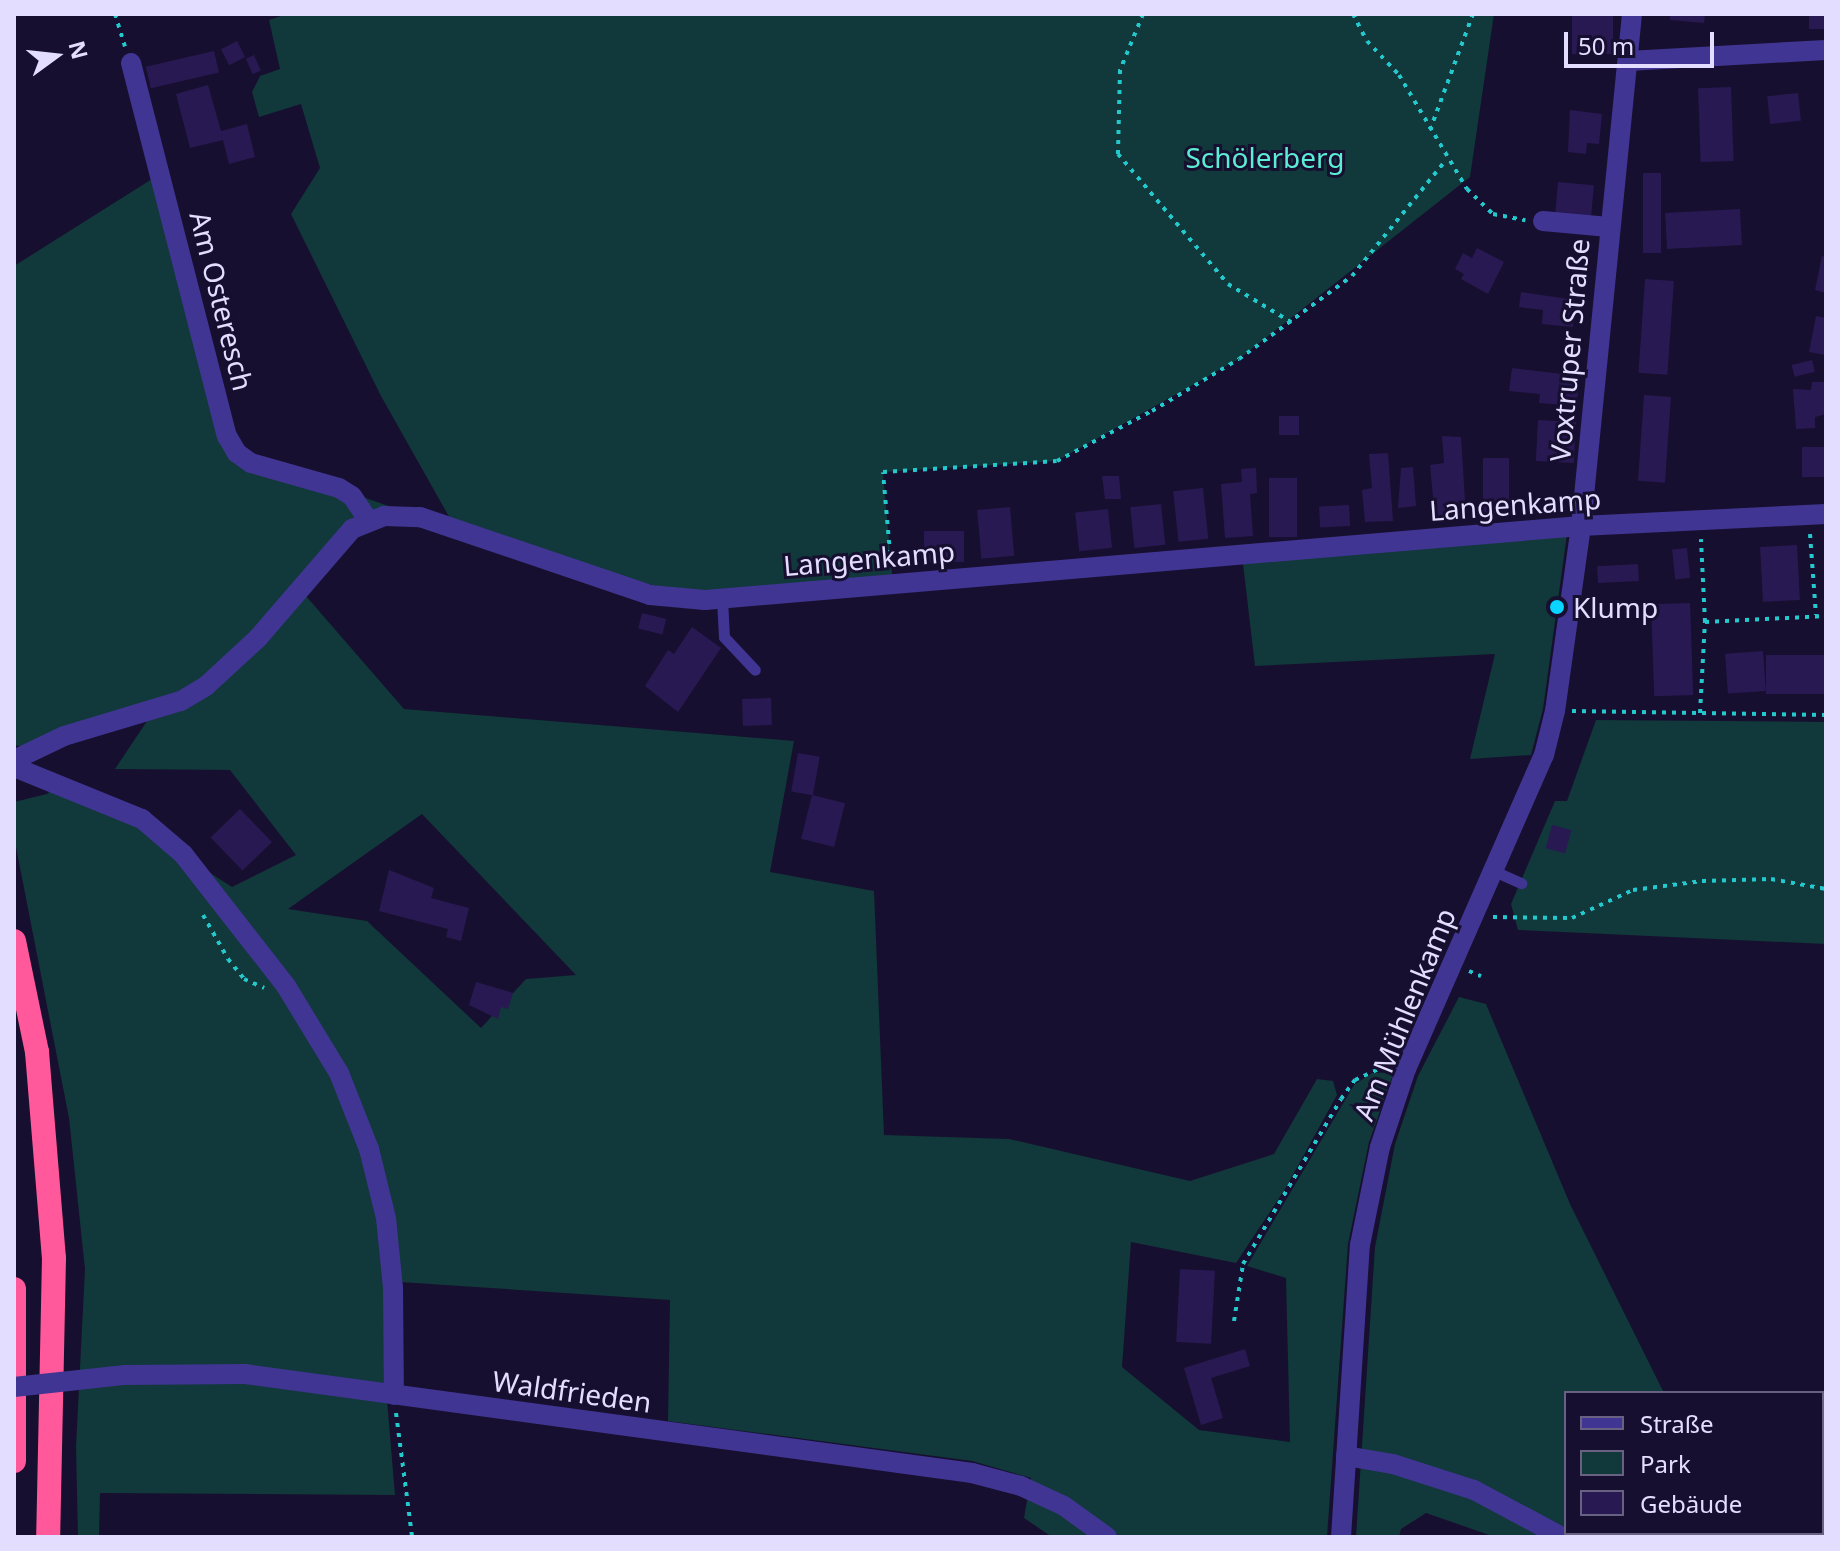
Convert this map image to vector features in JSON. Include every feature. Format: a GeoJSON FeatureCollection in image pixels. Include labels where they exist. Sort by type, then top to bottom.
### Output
{"type":"FeatureCollection","features":[{"type":"Feature","properties":{"kind":"highway"},"geometry":{"type":"LineString","coordinates":[[14,941],[37,1052],[53,1243],[48,1537]]}},
{"type":"Feature","properties":{"kind":"highway"},"geometry":{"type":"LineString","coordinates":[[14,1289],[14,1461]]}},
{"type":"Feature","properties":{"kind":"highway"},"geometry":{"type":"LineString","coordinates":[[51,1481],[56,1537]]}},
{"type":"Feature","properties":{"kind":"street","name":"Voxtruper Straße"},"geometry":{"type":"LineString","coordinates":[[1581,526],[1632,14]]}},
{"type":"Feature","properties":{"kind":"street"},"geometry":{"type":"LineString","coordinates":[[1628,61],[1826,50]]}},
{"type":"Feature","properties":{"kind":"street","name":"Am Osteresch"},"geometry":{"type":"LineString","coordinates":[[131,63],[227,436],[237,453],[251,463],[339,488],[352,496],[368,520]]}},
{"type":"Feature","properties":{"kind":"street","name":"Voxtruper Straße"},"geometry":{"type":"LineString","coordinates":[[1543,221],[1609,227]]}},
{"type":"Feature","properties":{"kind":"street","name":"Langenkamp"},"geometry":{"type":"LineString","coordinates":[[368,520],[420,517],[650,595],[722,599],[1581,526],[1817,515]]}},
{"type":"Feature","properties":{"kind":"street"},"geometry":{"type":"LineString","coordinates":[[14,760],[64,736],[181,701],[217,678],[258,638],[352,529],[368,520]]}},
{"type":"Feature","properties":{"kind":"street","name":"Am Mühlenkamp"},"geometry":{"type":"LineString","coordinates":[[1341,1537],[1360,1245],[1380,1147],[1406,1069],[1544,755],[1555,711],[1581,526]]}},
{"type":"Feature","properties":{"kind":"street"},"geometry":{"type":"LineString","coordinates":[[14,767],[142,819],[183,854],[286,986],[339,1073],[369,1149],[386,1218],[392,1274],[394,1395]]}},
{"type":"Feature","properties":{"kind":"street","name":"Waldfrieden"},"geometry":{"type":"LineString","coordinates":[[14,1387],[125,1375],[245,1374],[972,1473],[1021,1486],[1064,1506],[1107,1537]]}},
{"type":"Feature","properties":{"kind":"street"},"geometry":{"type":"LineString","coordinates":[[1346,1456],[1393,1464],[1474,1490],[1562,1537]]}},
{"type":"Feature","properties":{"kind":"lane"},"geometry":{"type":"LineString","coordinates":[[722,599],[724,637],[755,670]]}},
{"type":"Feature","properties":{"kind":"lane"},"geometry":{"type":"LineString","coordinates":[[1494,871],[1521,883]]}},
{"type":"Feature","properties":{"kind":"path"},"geometry":{"type":"LineString","coordinates":[[115,14],[131,63]]}},
{"type":"Feature","properties":{"kind":"path"},"geometry":{"type":"LineString","coordinates":[[1143,14],[1120,70],[1118,154],[1228,284],[1291,322]]}},
{"type":"Feature","properties":{"kind":"path"},"geometry":{"type":"LineString","coordinates":[[1353,14],[1367,41],[1399,75],[1446,160],[1493,214],[1543,221]]}},
{"type":"Feature","properties":{"kind":"path"},"geometry":{"type":"LineString","coordinates":[[1430,130],[1473,14]]}},
{"type":"Feature","properties":{"kind":"path"},"geometry":{"type":"LineString","coordinates":[[893,585],[883,472],[1057,461],[1227,367],[1352,276],[1446,160]]}},
{"type":"Feature","properties":{"kind":"path"},"geometry":{"type":"LineString","coordinates":[[1816,615],[1817,515]]}},
{"type":"Feature","properties":{"kind":"path"},"geometry":{"type":"LineString","coordinates":[[1700,521],[1705,622],[1700,713]]}},
{"type":"Feature","properties":{"kind":"path"},"geometry":{"type":"LineString","coordinates":[[1705,622],[1826,616]]}},
{"type":"Feature","properties":{"kind":"path"},"geometry":{"type":"LineString","coordinates":[[1555,711],[1826,715]]}},
{"type":"Feature","properties":{"kind":"path"},"geometry":{"type":"LineString","coordinates":[[1477,911],[1501,921],[1572,918],[1633,890],[1702,881],[1771,879],[1826,889]]}},
{"type":"Feature","properties":{"kind":"path"},"geometry":{"type":"LineString","coordinates":[[1234,1321],[1243,1264],[1341,1099],[1373,1067],[1390,1064],[1406,1069]]}},
{"type":"Feature","properties":{"kind":"path"},"geometry":{"type":"LineString","coordinates":[[394,1395],[412,1537]]}},
{"type":"Feature","properties":{"kind":"green space","name":"Schölerberg"},"geometry":{"type":"Polygon","coordinates":[[[287,14],[1494,14],[1470,177],[1239,359],[1057,461],[883,472],[893,585],[705,600],[456,529],[381,396],[291,214],[320,168],[301,104],[259,117],[252,92],[260,76],[280,69],[269,20],[287,14]]]}},
{"type":"Feature","properties":{"kind":"green space"},"geometry":{"type":"Polygon","coordinates":[[[160,174],[237,453],[420,517],[367,520],[299,588],[404,709],[794,741],[770,872],[874,891],[884,1135],[1009,1139],[1190,1181],[1274,1154],[1317,1079],[1333,1081],[1337,1095],[1285,1189],[1236,1263],[1131,1242],[1122,1367],[1199,1430],[1290,1442],[1286,1278],[1247,1266],[1354,1085],[1372,1073],[1394,1072],[1369,1142],[1348,1244],[1327,1537],[1052,1537],[1024,1518],[1031,1478],[972,1461],[668,1421],[670,1300],[385,1281],[384,1364],[395,1495],[100,1493],[99,1537],[78,1537],[76,1447],[85,1269],[69,1118],[14,837],[14,802],[47,794],[55,787],[98,801],[232,887],[296,855],[230,770],[115,769],[153,712],[34,749],[14,745],[14,266],[160,174]],[[422,814],[288,909],[367,921],[481,1028],[526,979],[576,975],[422,814]]]}},
{"type":"Feature","properties":{"kind":"green space"},"geometry":{"type":"Polygon","coordinates":[[[1568,527],[1543,709],[1531,755],[1470,759],[1495,654],[1255,666],[1242,555],[1568,527]]]}},
{"type":"Feature","properties":{"kind":"green space"},"geometry":{"type":"Polygon","coordinates":[[[1596,720],[1826,722],[1826,944],[1518,930],[1511,904],[1555,801],[1567,801],[1596,720]]]}},
{"type":"Feature","properties":{"kind":"green space"},"geometry":{"type":"Polygon","coordinates":[[[1459,997],[1486,1004],[1570,1204],[1663,1391],[1564,1391],[1564,1535],[1637,1537],[1495,1537],[1426,1513],[1401,1529],[1399,1537],[1356,1537],[1375,1247],[1395,1144],[1418,1076],[1459,997]]]}},
{"type":"Feature","properties":{"kind":"building"},"geometry":{"type":"Polygon","coordinates":[[[1572,14],[1613,14],[1613,54],[1572,54],[1572,14]]]}},
{"type":"Feature","properties":{"kind":"building"},"geometry":{"type":"Polygon","coordinates":[[[1670,14],[1705,14],[1704,23],[1670,20],[1670,14]]]}},
{"type":"Feature","properties":{"kind":"building"},"geometry":{"type":"Polygon","coordinates":[[[1809,14],[1826,14],[1826,29],[1809,29],[1809,14]]]}},
{"type":"Feature","properties":{"kind":"building"},"geometry":{"type":"Polygon","coordinates":[[[237,41],[245,57],[229,65],[221,49],[237,41]]]}},
{"type":"Feature","properties":{"kind":"building"},"geometry":{"type":"Polygon","coordinates":[[[214,51],[219,72],[151,88],[146,67],[214,51]]]}},
{"type":"Feature","properties":{"kind":"building"},"geometry":{"type":"Polygon","coordinates":[[[254,55],[261,71],[253,74],[246,59],[254,55]]]}},
{"type":"Feature","properties":{"kind":"building"},"geometry":{"type":"Polygon","coordinates":[[[208,85],[221,131],[247,124],[255,157],[229,164],[223,140],[190,148],[176,94],[208,85]]]}},
{"type":"Feature","properties":{"kind":"building"},"geometry":{"type":"Polygon","coordinates":[[[1731,87],[1734,161],[1701,162],[1698,88],[1731,87]]]}},
{"type":"Feature","properties":{"kind":"building"},"geometry":{"type":"Polygon","coordinates":[[[1798,93],[1801,121],[1770,124],[1767,96],[1798,93]]]}},
{"type":"Feature","properties":{"kind":"building"},"geometry":{"type":"Polygon","coordinates":[[[1570,110],[1602,114],[1599,144],[1587,143],[1586,154],[1568,152],[1570,110]]]}},
{"type":"Feature","properties":{"kind":"building"},"geometry":{"type":"Polygon","coordinates":[[[1643,173],[1661,173],[1661,253],[1643,253],[1643,173]]]}},
{"type":"Feature","properties":{"kind":"building"},"geometry":{"type":"Polygon","coordinates":[[[1558,182],[1594,185],[1591,221],[1555,218],[1558,182]]]}},
{"type":"Feature","properties":{"kind":"building"},"geometry":{"type":"Polygon","coordinates":[[[1740,209],[1742,245],[1667,249],[1665,213],[1740,209]]]}},
{"type":"Feature","properties":{"kind":"building"},"geometry":{"type":"Polygon","coordinates":[[[1477,248],[1504,262],[1488,294],[1461,279],[1464,274],[1455,269],[1463,253],[1472,258],[1477,248]]]}},
{"type":"Feature","properties":{"kind":"building"},"geometry":{"type":"Polygon","coordinates":[[[1822,256],[1826,257],[1826,293],[1815,290],[1822,256]]]}},
{"type":"Feature","properties":{"kind":"building"},"geometry":{"type":"Polygon","coordinates":[[[1645,279],[1674,281],[1667,375],[1638,373],[1645,279]]]}},
{"type":"Feature","properties":{"kind":"building"},"geometry":{"type":"Polygon","coordinates":[[[1521,292],[1575,300],[1573,327],[1542,324],[1543,310],[1519,307],[1521,292]]]}},
{"type":"Feature","properties":{"kind":"building"},"geometry":{"type":"Polygon","coordinates":[[[1816,316],[1826,318],[1826,355],[1809,352],[1816,316]]]}},
{"type":"Feature","properties":{"kind":"building"},"geometry":{"type":"Polygon","coordinates":[[[1812,360],[1815,372],[1795,377],[1792,365],[1812,360]]]}},
{"type":"Feature","properties":{"kind":"building"},"geometry":{"type":"Polygon","coordinates":[[[1512,368],[1579,376],[1577,406],[1539,403],[1540,394],[1509,391],[1512,368]]]}},
{"type":"Feature","properties":{"kind":"building"},"geometry":{"type":"Polygon","coordinates":[[[1812,382],[1826,382],[1826,414],[1815,417],[1815,428],[1796,429],[1793,389],[1811,390],[1812,382]]]}},
{"type":"Feature","properties":{"kind":"building"},"geometry":{"type":"Polygon","coordinates":[[[1644,395],[1671,397],[1665,483],[1638,481],[1644,395]]]}},
{"type":"Feature","properties":{"kind":"building"},"geometry":{"type":"Polygon","coordinates":[[[1279,416],[1299,416],[1299,435],[1279,435],[1279,416]]]}},
{"type":"Feature","properties":{"kind":"building"},"geometry":{"type":"Polygon","coordinates":[[[1538,420],[1576,422],[1574,463],[1536,461],[1538,420]]]}},
{"type":"Feature","properties":{"kind":"building"},"geometry":{"type":"Polygon","coordinates":[[[1442,436],[1461,437],[1466,516],[1435,519],[1430,465],[1444,463],[1442,436]]]}},
{"type":"Feature","properties":{"kind":"building"},"geometry":{"type":"Polygon","coordinates":[[[1802,447],[1826,447],[1826,477],[1802,477],[1802,447]]]}},
{"type":"Feature","properties":{"kind":"building"},"geometry":{"type":"Polygon","coordinates":[[[1388,453],[1393,521],[1365,522],[1362,490],[1372,488],[1369,454],[1388,453]]]}},
{"type":"Feature","properties":{"kind":"building"},"geometry":{"type":"Polygon","coordinates":[[[1483,458],[1509,458],[1509,513],[1483,513],[1483,458]]]}},
{"type":"Feature","properties":{"kind":"building"},"geometry":{"type":"Polygon","coordinates":[[[1413,467],[1416,506],[1398,508],[1401,468],[1413,467]]]}},
{"type":"Feature","properties":{"kind":"building"},"geometry":{"type":"Polygon","coordinates":[[[1256,468],[1257,493],[1250,494],[1253,536],[1225,538],[1221,484],[1242,482],[1241,469],[1256,468]]]}},
{"type":"Feature","properties":{"kind":"building"},"geometry":{"type":"Polygon","coordinates":[[[1102,476],[1119,476],[1121,499],[1105,499],[1102,476]]]}},
{"type":"Feature","properties":{"kind":"building"},"geometry":{"type":"Polygon","coordinates":[[[1269,478],[1297,478],[1297,537],[1269,537],[1269,478]]]}},
{"type":"Feature","properties":{"kind":"building"},"geometry":{"type":"Polygon","coordinates":[[[1203,488],[1208,539],[1178,542],[1173,491],[1203,488]]]}},
{"type":"Feature","properties":{"kind":"building"},"geometry":{"type":"Polygon","coordinates":[[[1161,504],[1165,545],[1134,548],[1130,507],[1161,504]]]}},
{"type":"Feature","properties":{"kind":"building"},"geometry":{"type":"Polygon","coordinates":[[[1349,505],[1350,526],[1320,528],[1319,507],[1349,505]]]}},
{"type":"Feature","properties":{"kind":"building"},"geometry":{"type":"Polygon","coordinates":[[[1010,507],[1014,556],[981,559],[977,510],[1010,507]]]}},
{"type":"Feature","properties":{"kind":"building"},"geometry":{"type":"Polygon","coordinates":[[[1108,509],[1112,548],[1079,551],[1075,512],[1108,509]]]}},
{"type":"Feature","properties":{"kind":"building"},"geometry":{"type":"Polygon","coordinates":[[[924,531],[964,531],[964,562],[924,562],[924,531]]]}},
{"type":"Feature","properties":{"kind":"building"},"geometry":{"type":"Polygon","coordinates":[[[1797,545],[1800,600],[1763,602],[1760,547],[1797,545]]]}},
{"type":"Feature","properties":{"kind":"building"},"geometry":{"type":"Polygon","coordinates":[[[1687,548],[1690,578],[1675,579],[1672,550],[1687,548]]]}},
{"type":"Feature","properties":{"kind":"building"},"geometry":{"type":"Polygon","coordinates":[[[1638,564],[1639,581],[1598,583],[1597,566],[1638,564]]]}},
{"type":"Feature","properties":{"kind":"building"},"geometry":{"type":"Polygon","coordinates":[[[1690,603],[1693,695],[1654,696],[1651,604],[1690,603]]]}},
{"type":"Feature","properties":{"kind":"building"},"geometry":{"type":"Polygon","coordinates":[[[642,613],[666,619],[662,635],[638,629],[642,613]]]}},
{"type":"Feature","properties":{"kind":"building"},"geometry":{"type":"Polygon","coordinates":[[[692,627],[721,648],[678,712],[645,686],[668,650],[674,654],[692,627]]]}},
{"type":"Feature","properties":{"kind":"building"},"geometry":{"type":"Polygon","coordinates":[[[1763,651],[1766,691],[1728,694],[1725,654],[1763,651]]]}},
{"type":"Feature","properties":{"kind":"building"},"geometry":{"type":"Polygon","coordinates":[[[1766,655],[1826,655],[1826,694],[1766,694],[1766,655]]]}},
{"type":"Feature","properties":{"kind":"building"},"geometry":{"type":"Polygon","coordinates":[[[771,698],[772,725],[743,726],[742,699],[771,698]]]}},
{"type":"Feature","properties":{"kind":"building"},"geometry":{"type":"Polygon","coordinates":[[[798,753],[820,757],[813,795],[791,791],[798,753]]]}},
{"type":"Feature","properties":{"kind":"building"},"geometry":{"type":"Polygon","coordinates":[[[812,795],[845,803],[834,847],[801,839],[812,795]]]}},
{"type":"Feature","properties":{"kind":"building"},"geometry":{"type":"Polygon","coordinates":[[[240,809],[272,842],[242,871],[211,837],[240,809]]]}},
{"type":"Feature","properties":{"kind":"building"},"geometry":{"type":"Polygon","coordinates":[[[1552,825],[1571,830],[1565,853],[1546,848],[1552,825]]]}},
{"type":"Feature","properties":{"kind":"building"},"geometry":{"type":"Polygon","coordinates":[[[389,870],[434,888],[431,898],[469,908],[461,941],[446,937],[448,929],[379,911],[389,870]]]}},
{"type":"Feature","properties":{"kind":"building"},"geometry":{"type":"Polygon","coordinates":[[[476,982],[513,993],[508,1009],[501,1007],[498,1019],[469,1005],[476,982]]]}},
{"type":"Feature","properties":{"kind":"building"},"geometry":{"type":"Polygon","coordinates":[[[1180,1269],[1215,1271],[1211,1344],[1176,1342],[1180,1269]]]}},
{"type":"Feature","properties":{"kind":"building"},"geometry":{"type":"Polygon","coordinates":[[[1245,1349],[1250,1366],[1211,1378],[1223,1418],[1201,1425],[1184,1368],[1245,1349]]]}},
{"type":"Feature","properties":{"kind":"place","name":"Klump"},"geometry":{"type":"Point","coordinates":[1557,607]}}]}
